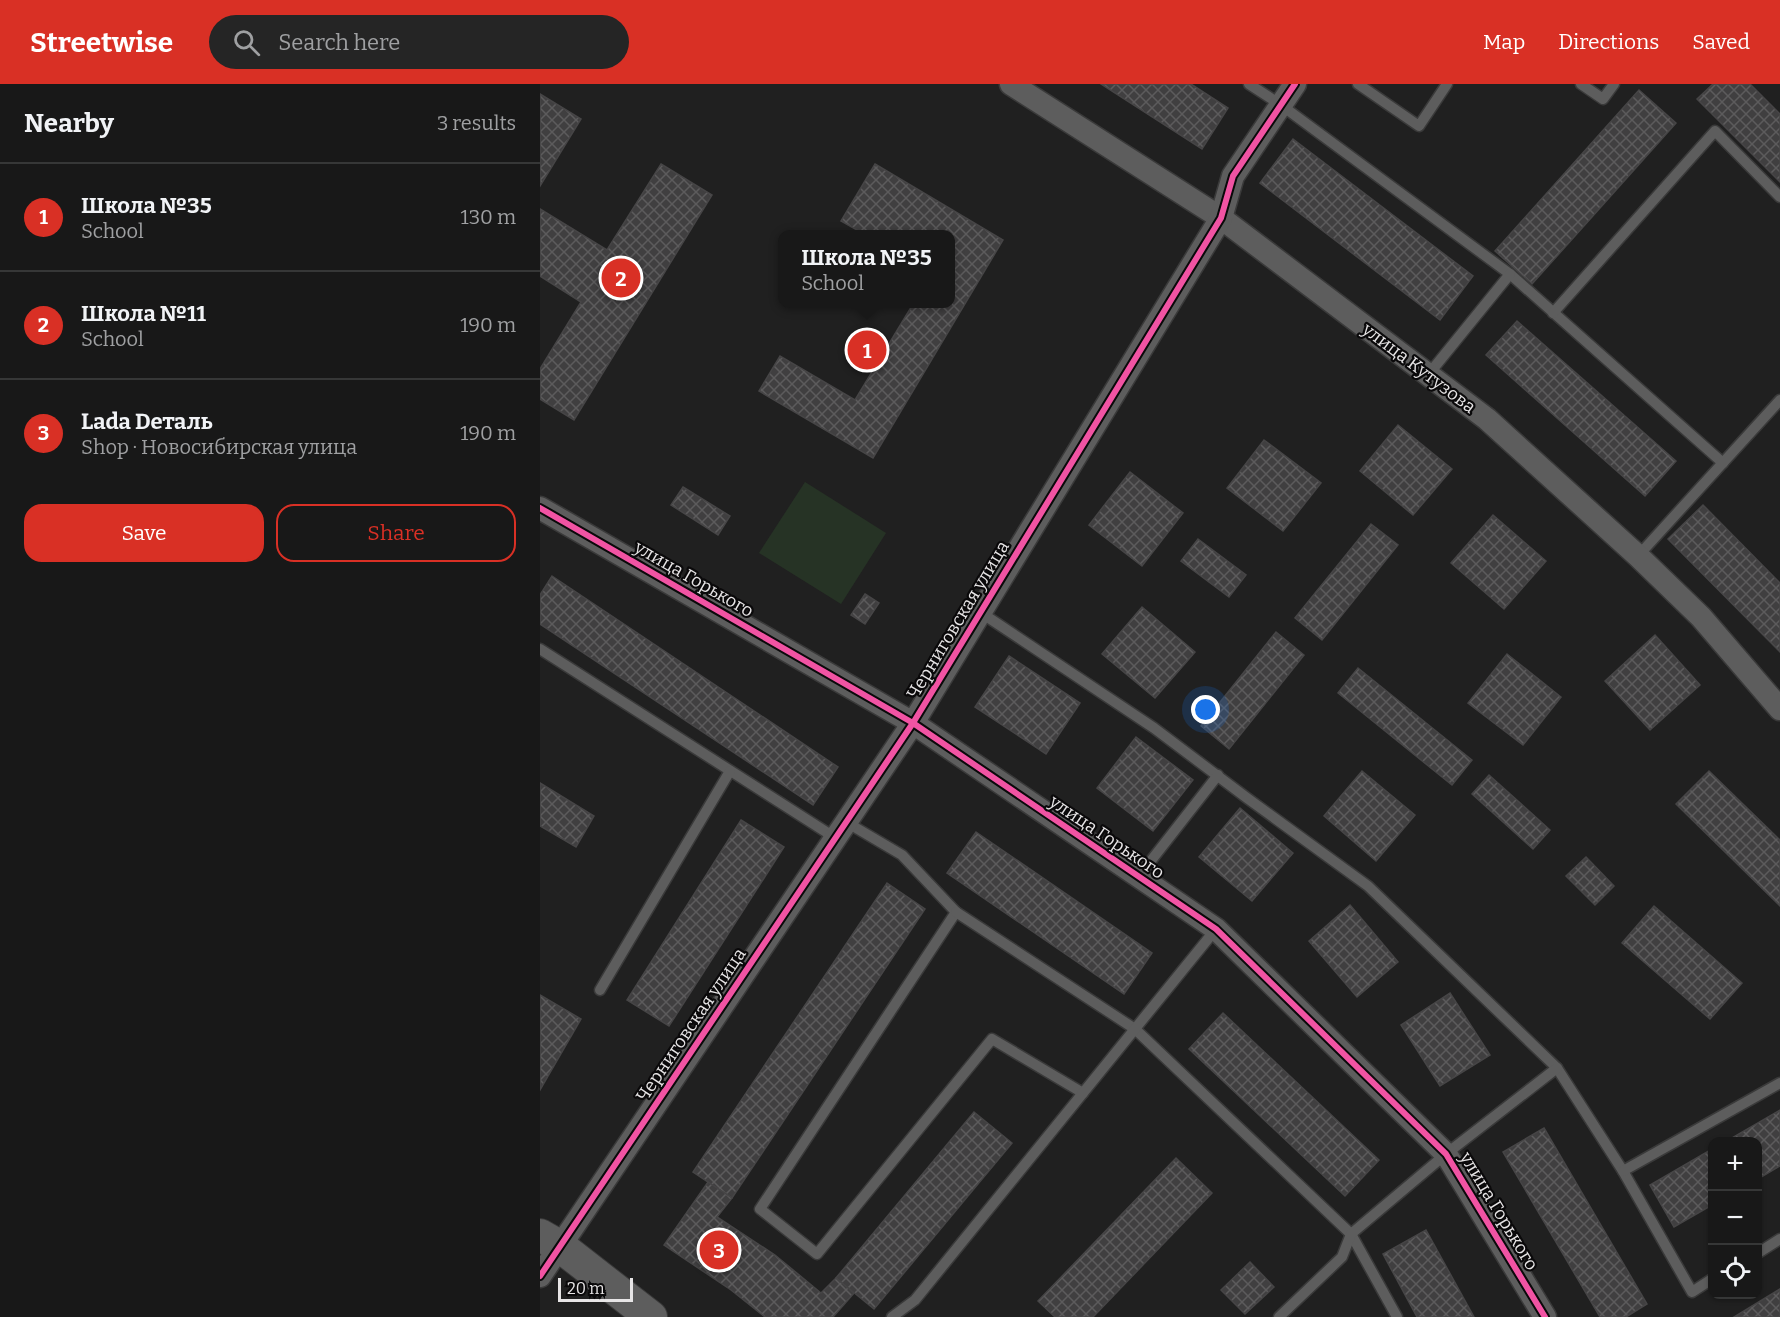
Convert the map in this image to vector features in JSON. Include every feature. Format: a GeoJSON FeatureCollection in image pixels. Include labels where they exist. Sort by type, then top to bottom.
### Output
{"type":"FeatureCollection","features":[{"type":"Feature","properties":{"kind":"main road"},"geometry":{"type":"LineString","coordinates":[[550,1241],[651,1317]]}},
{"type":"Feature","properties":{"kind":"street","name":"улица Кутузова"},"geometry":{"type":"LineString","coordinates":[[1011,84],[1221,218],[1486,419],[1638,556],[1701,617],[1780,709]]}},
{"type":"Feature","properties":{"kind":"street","name":"Черниговская улица"},"geometry":{"type":"LineString","coordinates":[[540,1276],[550,1241],[913,723],[1221,218],[1233,176],[1295,84]]}},
{"type":"Feature","properties":{"kind":"street","name":"улица Горького"},"geometry":{"type":"LineString","coordinates":[[542,515],[913,723],[1216,929],[1446,1154],[1545,1317]]}},
{"type":"Feature","properties":{"kind":"lane"},"geometry":{"type":"LineString","coordinates":[[1249,84],[1281,105],[1510,274],[1723,463]]}},
{"type":"Feature","properties":{"kind":"lane"},"geometry":{"type":"LineString","coordinates":[[1358,84],[1419,126],[1448,84]]}},
{"type":"Feature","properties":{"kind":"lane"},"geometry":{"type":"LineString","coordinates":[[1581,84],[1603,99],[1614,84]]}},
{"type":"Feature","properties":{"kind":"lane"},"geometry":{"type":"LineString","coordinates":[[1553,313],[1715,131],[1780,196]]}},
{"type":"Feature","properties":{"kind":"lane"},"geometry":{"type":"LineString","coordinates":[[1428,375],[1510,274]]}},
{"type":"Feature","properties":{"kind":"lane"},"geometry":{"type":"LineString","coordinates":[[1638,556],[1780,400]]}},
{"type":"Feature","properties":{"kind":"lane"},"geometry":{"type":"LineString","coordinates":[[980,612],[1154,728],[1368,886],[1557,1068],[1623,1171],[1692,1292],[1708,1282]]}},
{"type":"Feature","properties":{"kind":"lane"},"geometry":{"type":"LineString","coordinates":[[540,649],[730,771],[840,830],[902,855],[956,912],[1135,1029],[1351,1234],[1397,1317]]}},
{"type":"Feature","properties":{"kind":"lane"},"geometry":{"type":"LineString","coordinates":[[600,990],[730,771]]}},
{"type":"Feature","properties":{"kind":"lane"},"geometry":{"type":"LineString","coordinates":[[1139,876],[1218,775]]}},
{"type":"Feature","properties":{"kind":"lane"},"geometry":{"type":"LineString","coordinates":[[956,912],[760,1209],[817,1254],[992,1038],[1083,1093]]}},
{"type":"Feature","properties":{"kind":"lane"},"geometry":{"type":"LineString","coordinates":[[892,1317],[915,1300],[1216,929]]}},
{"type":"Feature","properties":{"kind":"lane"},"geometry":{"type":"LineString","coordinates":[[1279,1317],[1342,1257],[1351,1234],[1446,1154],[1557,1068]]}},
{"type":"Feature","properties":{"kind":"lane"},"geometry":{"type":"LineString","coordinates":[[1623,1171],[1780,1083]]}},
{"type":"Feature","properties":{"kind":"lane"},"geometry":{"type":"LineString","coordinates":[[1762,1250],[1780,1239]]}},
{"type":"Feature","properties":{"kind":"green space"},"geometry":{"type":"Polygon","coordinates":[[[805,482],[886,533],[841,604],[759,553],[805,482]]]}},
{"type":"Feature","properties":{"kind":"building"},"geometry":{"type":"Polygon","coordinates":[[[1101,84],[1191,84],[1228,108],[1202,149],[1101,84]]]}},
{"type":"Feature","properties":{"kind":"building"},"geometry":{"type":"Polygon","coordinates":[[[1713,84],[1750,84],[1780,114],[1780,182],[1697,99],[1713,84]]]}},
{"type":"Feature","properties":{"kind":"building"},"geometry":{"type":"Polygon","coordinates":[[[1639,90],[1676,123],[1532,284],[1495,251],[1639,90]]]}},
{"type":"Feature","properties":{"kind":"building"},"geometry":{"type":"Polygon","coordinates":[[[540,94],[581,119],[540,186],[540,94]]]}},
{"type":"Feature","properties":{"kind":"building"},"geometry":{"type":"Polygon","coordinates":[[[1293,139],[1473,276],[1440,320],[1260,183],[1293,139]]]}},
{"type":"Feature","properties":{"kind":"building"},"geometry":{"type":"Polygon","coordinates":[[[661,164],[712,195],[574,420],[540,399],[540,369],[581,302],[540,276],[540,209],[607,250],[661,164]]]}},
{"type":"Feature","properties":{"kind":"building"},"geometry":{"type":"Polygon","coordinates":[[[875,164],[1003,240],[873,458],[759,391],[780,356],[855,400],[911,308],[955,308],[955,230],[857,230],[841,221],[875,164]]]}},
{"type":"Feature","properties":{"kind":"building"},"geometry":{"type":"Polygon","coordinates":[[[1517,321],[1676,461],[1645,496],[1486,355],[1517,321]]]}},
{"type":"Feature","properties":{"kind":"building"},"geometry":{"type":"Polygon","coordinates":[[[1398,425],[1452,469],[1413,515],[1360,471],[1398,425]]]}},
{"type":"Feature","properties":{"kind":"building"},"geometry":{"type":"Polygon","coordinates":[[[1264,440],[1321,483],[1283,531],[1227,488],[1264,440]]]}},
{"type":"Feature","properties":{"kind":"building"},"geometry":{"type":"Polygon","coordinates":[[[1130,472],[1183,513],[1142,566],[1089,525],[1130,472]]]}},
{"type":"Feature","properties":{"kind":"building"},"geometry":{"type":"Polygon","coordinates":[[[683,487],[730,516],[718,535],[671,505],[683,487]]]}},
{"type":"Feature","properties":{"kind":"building"},"geometry":{"type":"Polygon","coordinates":[[[1703,505],[1780,583],[1780,652],[1668,539],[1703,505]]]}},
{"type":"Feature","properties":{"kind":"building"},"geometry":{"type":"Polygon","coordinates":[[[1493,515],[1546,561],[1504,609],[1451,563],[1493,515]]]}},
{"type":"Feature","properties":{"kind":"building"},"geometry":{"type":"Polygon","coordinates":[[[1371,524],[1398,545],[1322,640],[1295,618],[1371,524]]]}},
{"type":"Feature","properties":{"kind":"building"},"geometry":{"type":"Polygon","coordinates":[[[1198,539],[1246,575],[1229,597],[1181,561],[1198,539]]]}},
{"type":"Feature","properties":{"kind":"building"},"geometry":{"type":"Polygon","coordinates":[[[552,576],[838,767],[813,805],[540,624],[540,595],[552,576]]]}},
{"type":"Feature","properties":{"kind":"building"},"geometry":{"type":"Polygon","coordinates":[[[865,594],[879,603],[865,624],[851,615],[865,594]]]}},
{"type":"Feature","properties":{"kind":"building"},"geometry":{"type":"Polygon","coordinates":[[[1142,607],[1195,652],[1155,698],[1102,654],[1142,607]]]}},
{"type":"Feature","properties":{"kind":"building"},"geometry":{"type":"Polygon","coordinates":[[[1276,632],[1304,655],[1229,749],[1201,726],[1276,632]]]}},
{"type":"Feature","properties":{"kind":"building"},"geometry":{"type":"Polygon","coordinates":[[[1655,635],[1700,685],[1650,730],[1605,681],[1655,635]]]}},
{"type":"Feature","properties":{"kind":"building"},"geometry":{"type":"Polygon","coordinates":[[[1507,654],[1561,697],[1523,745],[1468,703],[1507,654]]]}},
{"type":"Feature","properties":{"kind":"building"},"geometry":{"type":"Polygon","coordinates":[[[1009,656],[1080,703],[1046,754],[975,707],[1009,656]]]}},
{"type":"Feature","properties":{"kind":"building"},"geometry":{"type":"Polygon","coordinates":[[[1358,668],[1472,760],[1452,785],[1338,693],[1358,668]]]}},
{"type":"Feature","properties":{"kind":"building"},"geometry":{"type":"Polygon","coordinates":[[[1136,737],[1193,780],[1153,831],[1097,788],[1136,737]]]}},
{"type":"Feature","properties":{"kind":"building"},"geometry":{"type":"Polygon","coordinates":[[[1362,771],[1415,815],[1376,861],[1324,816],[1362,771]]]}},
{"type":"Feature","properties":{"kind":"building"},"geometry":{"type":"Polygon","coordinates":[[[1709,771],[1780,840],[1780,906],[1676,804],[1709,771]]]}},
{"type":"Feature","properties":{"kind":"building"},"geometry":{"type":"Polygon","coordinates":[[[1489,775],[1550,830],[1533,849],[1472,794],[1489,775]]]}},
{"type":"Feature","properties":{"kind":"building"},"geometry":{"type":"Polygon","coordinates":[[[540,783],[594,816],[576,847],[540,826],[540,783]]]}},
{"type":"Feature","properties":{"kind":"building"},"geometry":{"type":"Polygon","coordinates":[[[1240,808],[1293,853],[1252,901],[1199,857],[1240,808]]]}},
{"type":"Feature","properties":{"kind":"building"},"geometry":{"type":"Polygon","coordinates":[[[741,820],[784,847],[669,1026],[627,1000],[741,820]]]}},
{"type":"Feature","properties":{"kind":"building"},"geometry":{"type":"Polygon","coordinates":[[[976,832],[1152,953],[1124,994],[947,873],[976,832]]]}},
{"type":"Feature","properties":{"kind":"building"},"geometry":{"type":"Polygon","coordinates":[[[1586,857],[1614,886],[1595,905],[1566,876],[1586,857]]]}},
{"type":"Feature","properties":{"kind":"building"},"geometry":{"type":"Polygon","coordinates":[[[887,883],[925,909],[732,1198],[693,1172],[887,883]]]}},
{"type":"Feature","properties":{"kind":"building"},"geometry":{"type":"Polygon","coordinates":[[[1350,905],[1398,962],[1357,997],[1309,941],[1350,905]]]}},
{"type":"Feature","properties":{"kind":"building"},"geometry":{"type":"Polygon","coordinates":[[[1654,906],[1742,983],[1710,1019],[1622,943],[1654,906]]]}},
{"type":"Feature","properties":{"kind":"building"},"geometry":{"type":"Polygon","coordinates":[[[1450,993],[1490,1055],[1440,1086],[1401,1025],[1450,993]]]}},
{"type":"Feature","properties":{"kind":"building"},"geometry":{"type":"Polygon","coordinates":[[[540,995],[581,1019],[540,1090],[540,995]]]}},
{"type":"Feature","properties":{"kind":"building"},"geometry":{"type":"Polygon","coordinates":[[[1223,1013],[1379,1160],[1345,1196],[1189,1049],[1223,1013]]]}},
{"type":"Feature","properties":{"kind":"building"},"geometry":{"type":"Polygon","coordinates":[[[1780,1110],[1780,1166],[1762,1177],[1762,1137],[1734,1137],[1780,1110]]]}},
{"type":"Feature","properties":{"kind":"building"},"geometry":{"type":"Polygon","coordinates":[[[974,1112],[1012,1143],[874,1309],[836,1278],[974,1112]]]}},
{"type":"Feature","properties":{"kind":"building"},"geometry":{"type":"Polygon","coordinates":[[[1544,1128],[1647,1304],[1626,1317],[1600,1317],[1503,1152],[1544,1128]]]}},
{"type":"Feature","properties":{"kind":"building"},"geometry":{"type":"Polygon","coordinates":[[[1708,1151],[1708,1207],[1674,1227],[1650,1185],[1708,1151]]]}},
{"type":"Feature","properties":{"kind":"building"},"geometry":{"type":"Polygon","coordinates":[[[1176,1158],[1212,1193],[1093,1317],[1055,1317],[1038,1301],[1176,1158]]]}},
{"type":"Feature","properties":{"kind":"building"},"geometry":{"type":"Polygon","coordinates":[[[708,1182],[732,1198],[717,1217],[775,1255],[821,1293],[836,1278],[854,1293],[833,1317],[765,1317],[731,1290],[664,1245],[708,1182]]]}},
{"type":"Feature","properties":{"kind":"building"},"geometry":{"type":"Polygon","coordinates":[[[1426,1230],[1474,1317],[1417,1317],[1383,1254],[1426,1230]]]}},
{"type":"Feature","properties":{"kind":"building"},"geometry":{"type":"Polygon","coordinates":[[[1250,1262],[1274,1287],[1245,1314],[1221,1290],[1250,1262]]]}},
{"type":"Feature","properties":{"kind":"building"},"geometry":{"type":"Polygon","coordinates":[[[1780,1289],[1780,1317],[1734,1317],[1780,1289]]]}},
{"type":"Feature","properties":{"kind":"cycle path"},"geometry":{"type":"LineString","coordinates":[[540,1276],[913,723],[1221,218],[1233,176],[1295,84]]}},
{"type":"Feature","properties":{"kind":"cycle path"},"geometry":{"type":"LineString","coordinates":[[540,508],[913,723],[1216,929],[1446,1154],[1545,1317]]}},
{"type":"Feature","properties":{"kind":"place","name":"Школа №11"},"geometry":{"type":"Point","coordinates":[621,278]}},
{"type":"Feature","properties":{"kind":"place","name":"Школа №35"},"geometry":{"type":"Point","coordinates":[867,350]}},
{"type":"Feature","properties":{"kind":"place","name":"Lada Dеталь"},"geometry":{"type":"Point","coordinates":[719,1250]}}]}
